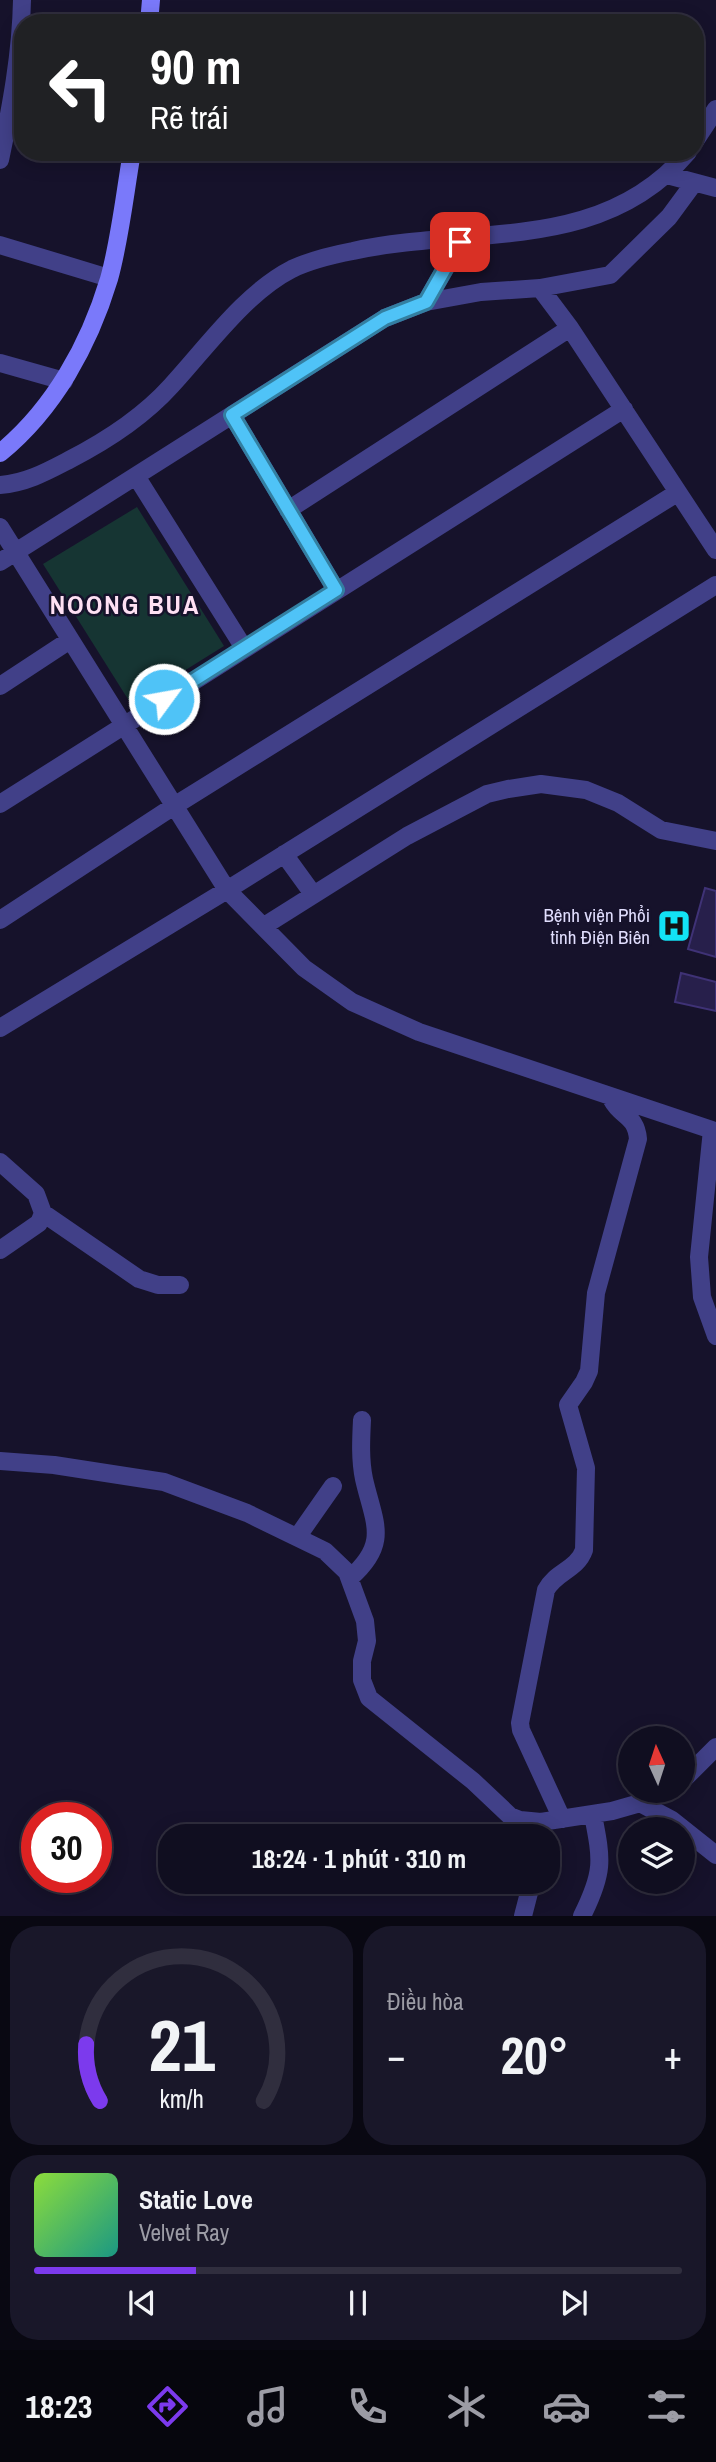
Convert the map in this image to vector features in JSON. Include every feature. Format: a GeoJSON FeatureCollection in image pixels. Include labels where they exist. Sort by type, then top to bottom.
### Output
{"type":"FeatureCollection","features":[{"type":"Feature","properties":{"kind":"street"},"geometry":{"type":"LineString","coordinates":[[0,160],[14,87]]}},
{"type":"Feature","properties":{"kind":"street"},"geometry":{"type":"LineString","coordinates":[[704,128],[716,109]]}},
{"type":"Feature","properties":{"kind":"street"},"geometry":{"type":"LineString","coordinates":[[0,453],[19,437],[59,390],[84,344],[109,278],[130,161]]}},
{"type":"Feature","properties":{"kind":"street"},"geometry":{"type":"LineString","coordinates":[[0,485],[15,484],[33,478],[87,450],[141,415],[170,388],[236,315],[267,286],[292,269],[323,257],[374,246],[508,235],[592,218],[645,193],[680,161]]}},
{"type":"Feature","properties":{"kind":"street"},"geometry":{"type":"LineString","coordinates":[[667,175],[716,188]]}},
{"type":"Feature","properties":{"kind":"street"},"geometry":{"type":"LineString","coordinates":[[8,557],[385,318],[426,302],[481,292],[540,288],[610,275],[669,217],[694,183]]}},
{"type":"Feature","properties":{"kind":"street"},"geometry":{"type":"LineString","coordinates":[[426,302],[462,239]]}},
{"type":"Feature","properties":{"kind":"street"},"geometry":{"type":"LineString","coordinates":[[0,245],[109,278]]}},
{"type":"Feature","properties":{"kind":"street"},"geometry":{"type":"LineString","coordinates":[[540,288],[570,328],[716,550]]}},
{"type":"Feature","properties":{"kind":"street"},"geometry":{"type":"LineString","coordinates":[[288,510],[570,328]]}},
{"type":"Feature","properties":{"kind":"street"},"geometry":{"type":"LineString","coordinates":[[0,363],[64,381]]}},
{"type":"Feature","properties":{"kind":"street"},"geometry":{"type":"LineString","coordinates":[[0,804],[624,410]]}},
{"type":"Feature","properties":{"kind":"street"},"geometry":{"type":"LineString","coordinates":[[232,415],[336,590]]}},
{"type":"Feature","properties":{"kind":"street"},"geometry":{"type":"LineString","coordinates":[[136,476],[244,648]]}},
{"type":"Feature","properties":{"kind":"street"},"geometry":{"type":"LineString","coordinates":[[0,920],[174,806],[677,493]]}},
{"type":"Feature","properties":{"kind":"street"},"geometry":{"type":"LineString","coordinates":[[0,527],[8,557],[71,640],[227,890],[304,968],[352,1002],[419,1032],[712,1130],[699,1257],[702,1297],[716,1336]]}},
{"type":"Feature","properties":{"kind":"street"},"geometry":{"type":"LineString","coordinates":[[0,1028],[716,585]]}},
{"type":"Feature","properties":{"kind":"street"},"geometry":{"type":"LineString","coordinates":[[0,686],[71,640]]}},
{"type":"Feature","properties":{"kind":"street"},"geometry":{"type":"LineString","coordinates":[[264,926],[407,836],[487,794],[541,785],[586,790],[618,803],[661,830],[716,841]]}},
{"type":"Feature","properties":{"kind":"street"},"geometry":{"type":"LineString","coordinates":[[284,854],[313,894]]}},
{"type":"Feature","properties":{"kind":"street"},"geometry":{"type":"LineString","coordinates":[[562,1819],[520,1723],[546,1590],[550,1582],[579,1561],[584,1550],[586,1468],[582,1446],[569,1416],[568,1405],[589,1371],[596,1293],[638,1139],[636,1125],[624,1112],[616,1108],[612,1096]]}},
{"type":"Feature","properties":{"kind":"street"},"geometry":{"type":"LineString","coordinates":[[0,1162],[36,1194],[43,1213],[129,1273],[148,1283],[180,1285]]}},
{"type":"Feature","properties":{"kind":"street"},"geometry":{"type":"LineString","coordinates":[[0,1250],[39,1223],[43,1213]]}},
{"type":"Feature","properties":{"kind":"street"},"geometry":{"type":"LineString","coordinates":[[350,1578],[370,1556],[376,1528],[362,1466],[362,1420]]}},
{"type":"Feature","properties":{"kind":"street"},"geometry":{"type":"LineString","coordinates":[[0,1461],[54,1465],[164,1482],[236,1509],[326,1551],[342,1564],[350,1578],[367,1632],[362,1680],[369,1698],[473,1781],[510,1816],[528,1824]]}},
{"type":"Feature","properties":{"kind":"street"},"geometry":{"type":"LineString","coordinates":[[298,1536],[333,1486]]}},
{"type":"Feature","properties":{"kind":"street"},"geometry":{"type":"LineString","coordinates":[[695,1768],[716,1747]]}},
{"type":"Feature","properties":{"kind":"street"},"geometry":{"type":"LineString","coordinates":[[552,1824],[562,1819],[593,1815],[640,1803],[681,1826],[716,1855]]}},
{"type":"Feature","properties":{"kind":"street"},"geometry":{"type":"LineString","coordinates":[[582,1916],[597,1883],[601,1857],[593,1815]]}},
{"type":"Feature","properties":{"kind":"street"},"geometry":{"type":"LineString","coordinates":[[523,1916],[529,1894]]}},
{"type":"Feature","properties":{"kind":"green space"},"geometry":{"type":"Polygon","coordinates":[[[137,507],[224,646],[131,704],[43,564],[137,507]]]}},
{"type":"Feature","properties":{"kind":"building"},"geometry":{"type":"Polygon","coordinates":[[[705,888],[716,891],[716,957],[688,949],[705,888]]]}},
{"type":"Feature","properties":{"kind":"building"},"geometry":{"type":"Polygon","coordinates":[[[681,973],[716,982],[716,1011],[675,1002],[681,973]]]}},
{"type":"Feature","properties":{"kind":"place","name":"Bệnh viện Phổi tỉnh Điện Biên"},"geometry":{"type":"Point","coordinates":[674,926]}},
{"type":"Feature","properties":{"kind":"district","name":"NOONG BUA"},"geometry":{"type":"Point","coordinates":[125,604]}},
{"type":"Feature","properties":{"kind":"route"},"geometry":{"type":"LineString","coordinates":[[164,699],[336,590],[232,415],[385,318],[426,302],[460,242]]}}]}
